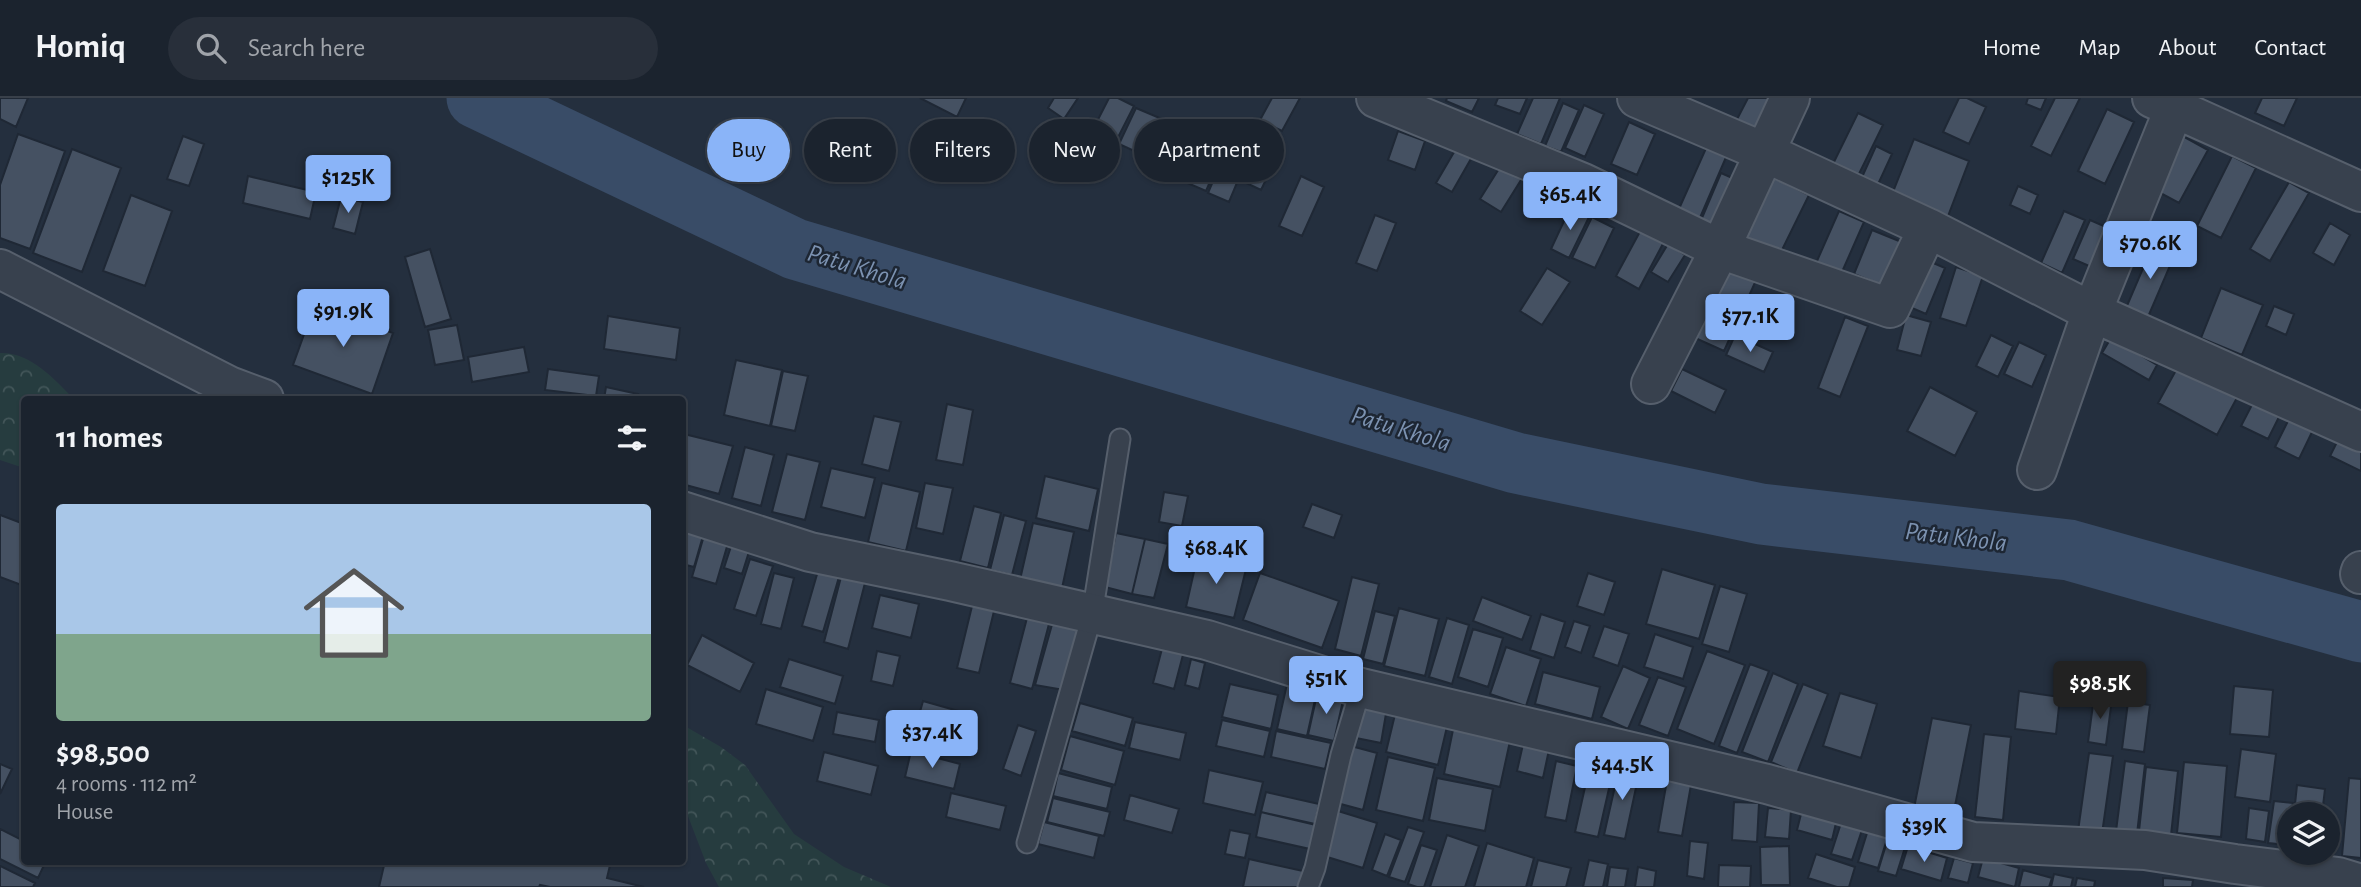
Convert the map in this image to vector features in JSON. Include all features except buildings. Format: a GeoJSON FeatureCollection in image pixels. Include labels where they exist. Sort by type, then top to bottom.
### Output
{"type":"FeatureCollection","features":[{"type":"Feature","properties":{"kind":"street"},"geometry":{"type":"LineString","coordinates":[[1376,98],[1583,183],[1720,249],[1890,308],[1928,228]]}},
{"type":"Feature","properties":{"kind":"street"},"geometry":{"type":"LineString","coordinates":[[1637,98],[1766,153],[1928,228],[2092,312],[2361,432]]}},
{"type":"Feature","properties":{"kind":"street"},"geometry":{"type":"LineString","coordinates":[[1651,383],[1720,249],[1790,98]]}},
{"type":"Feature","properties":{"kind":"street"},"geometry":{"type":"LineString","coordinates":[[2038,470],[2163,103],[2361,192]]}},
{"type":"Feature","properties":{"kind":"street"},"geometry":{"type":"LineString","coordinates":[[0,269],[229,386],[256,396]]}},
{"type":"Feature","properties":{"kind":"street"},"geometry":{"type":"LineString","coordinates":[[686,512],[810,552],[1207,640],[1361,688],[1767,784],[1973,842],[2145,850],[2338,877],[2361,884]]}},
{"type":"Feature","properties":{"kind":"lane"},"geometry":{"type":"LineString","coordinates":[[1027,843],[1092,615],[1120,439]]}},
{"type":"Feature","properties":{"kind":"lane"},"geometry":{"type":"LineString","coordinates":[[1308,887],[1361,688]]}},
{"type":"Feature","properties":{"kind":"green space"},"geometry":{"type":"Polygon","coordinates":[[[0,353],[22,357],[32,362],[71,396],[21,396],[21,467],[0,460],[0,353]]]}},
{"type":"Feature","properties":{"kind":"green space"},"geometry":{"type":"Polygon","coordinates":[[[686,727],[745,765],[794,834],[844,867],[891,887],[719,887],[706,863],[686,811],[686,727]]]}},
{"type":"Feature","properties":{"kind":"waterway","name":"Patu Khola"},"geometry":{"type":"LineString","coordinates":[[477,98],[795,249],[1516,463],[1761,514],[2069,550],[2361,632]]}}]}
